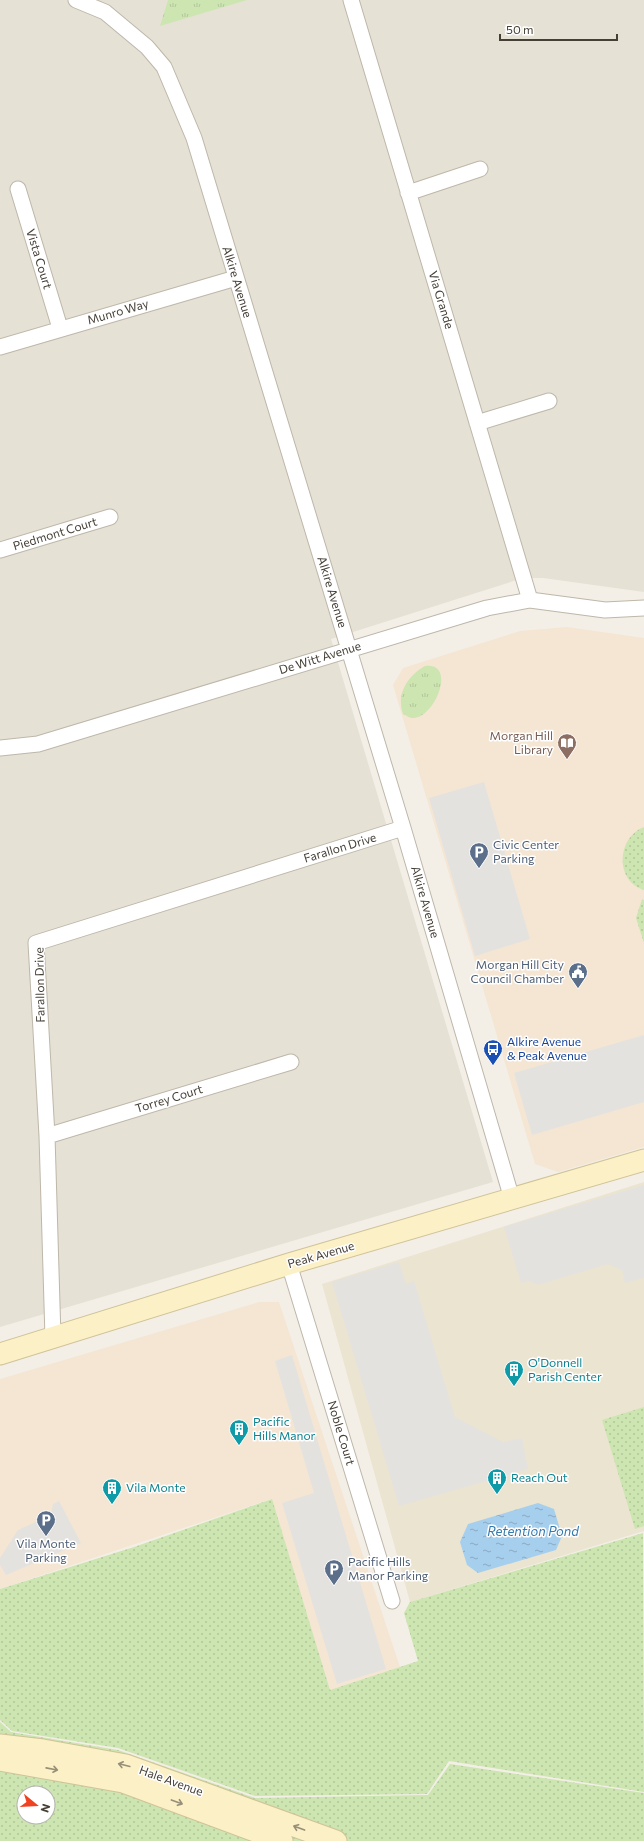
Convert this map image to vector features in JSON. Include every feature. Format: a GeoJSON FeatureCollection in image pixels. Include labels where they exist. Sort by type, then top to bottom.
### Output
{"type":"FeatureCollection","features":[{"type":"Feature","properties":{"kind":"street","name":"Alkire Avenue"},"geometry":{"type":"LineString","coordinates":[[76,0],[105,12],[147,47],[164,67],[194,138],[403,828],[512,1199]]}},
{"type":"Feature","properties":{"kind":"street","name":"Via Grande"},"geometry":{"type":"LineString","coordinates":[[351,0],[530,600]]}},
{"type":"Feature","properties":{"kind":"street"},"geometry":{"type":"LineString","coordinates":[[408,192],[480,169]]}},
{"type":"Feature","properties":{"kind":"street","name":"Vista Court"},"geometry":{"type":"LineString","coordinates":[[18,189],[60,328]]}},
{"type":"Feature","properties":{"kind":"street","name":"Munro Way"},"geometry":{"type":"LineString","coordinates":[[0,347],[60,328],[236,278]]}},
{"type":"Feature","properties":{"kind":"street"},"geometry":{"type":"LineString","coordinates":[[477,423],[550,401]]}},
{"type":"Feature","properties":{"kind":"street","name":"Piedmont Court"},"geometry":{"type":"LineString","coordinates":[[0,550],[110,518]]}},
{"type":"Feature","properties":{"kind":"street","name":"De Witt Avenue"},"geometry":{"type":"LineString","coordinates":[[0,748],[38,744],[487,608],[530,600],[605,610],[644,608]]}},
{"type":"Feature","properties":{"kind":"street","name":"Farallon Drive"},"geometry":{"type":"LineString","coordinates":[[53,1338],[47,1136],[36,943],[403,828]]}},
{"type":"Feature","properties":{"kind":"street","name":"Torrey Court"},"geometry":{"type":"LineString","coordinates":[[47,1136],[291,1062]]}},
{"type":"Feature","properties":{"kind":"street","name":"Peak Avenue"},"geometry":{"type":"LineString","coordinates":[[0,1354],[289,1264],[644,1160]]}},
{"type":"Feature","properties":{"kind":"street","name":"Noble Court"},"geometry":{"type":"LineString","coordinates":[[289,1264],[392,1601]]}},
{"type":"Feature","properties":{"kind":"street","name":"Hale Avenue"},"geometry":{"type":"LineString","coordinates":[[0,1745],[43,1750],[126,1765],[336,1841]]}},
{"type":"Feature","properties":{"kind":"street","name":"Hale Avenue"},"geometry":{"type":"LineString","coordinates":[[0,1760],[123,1782],[282,1841]]}},
{"type":"Feature","properties":{"kind":"shaded area"},"geometry":{"type":"Polygon","coordinates":[[[0,0],[644,0],[644,592],[543,578],[523,578],[331,639],[493,1182],[0,1327],[0,0]]]}},
{"type":"Feature","properties":{"kind":"shaded area"},"geometry":{"type":"Polygon","coordinates":[[[567,627],[644,638],[644,1147],[558,1172],[535,1164],[393,685],[403,668],[520,631],[567,627]]]}},
{"type":"Feature","properties":{"kind":"shaded area","name":"Civic Center Parking"},"geometry":{"type":"Polygon","coordinates":[[[484,782],[530,939],[475,956],[429,798],[484,782]]]}},
{"type":"Feature","properties":{"kind":"shaded area"},"geometry":{"type":"Polygon","coordinates":[[[644,1035],[644,1102],[532,1135],[514,1073],[644,1035]]]}},
{"type":"Feature","properties":{"kind":"shaded area"},"geometry":{"type":"Polygon","coordinates":[[[644,1182],[644,1531],[410,1602],[322,1284],[644,1182]]]}},
{"type":"Feature","properties":{"kind":"shaded area"},"geometry":{"type":"Polygon","coordinates":[[[644,1185],[644,1278],[625,1283],[622,1270],[608,1264],[538,1285],[529,1281],[521,1283],[504,1227],[644,1185]]]}},
{"type":"Feature","properties":{"kind":"shaded area"},"geometry":{"type":"Polygon","coordinates":[[[399,1262],[406,1284],[414,1281],[455,1417],[503,1442],[522,1438],[528,1469],[399,1506],[332,1282],[399,1262]]]}},
{"type":"Feature","properties":{"kind":"shaded area"},"geometry":{"type":"Polygon","coordinates":[[[259,1302],[279,1302],[400,1667],[330,1690],[271,1499],[0,1589],[0,1379],[259,1302]]]}},
{"type":"Feature","properties":{"kind":"shaded area","name":"Pacific Hills Manor Parking"},"geometry":{"type":"Polygon","coordinates":[[[292,1355],[386,1669],[337,1684],[282,1503],[314,1493],[275,1361],[292,1355]]]}},
{"type":"Feature","properties":{"kind":"shaded area","name":"Vila Monte Parking"},"geometry":{"type":"Polygon","coordinates":[[[59,1501],[81,1543],[6,1575],[0,1565],[0,1558],[18,1530],[51,1515],[53,1504],[59,1501]]]}},
{"type":"Feature","properties":{"kind":"green space"},"geometry":{"type":"Polygon","coordinates":[[[168,0],[247,0],[160,26],[168,0]]]}},
{"type":"Feature","properties":{"kind":"green space"},"geometry":{"type":"Polygon","coordinates":[[[425,666],[435,667],[440,673],[441,681],[439,691],[428,710],[420,716],[411,718],[403,714],[401,707],[402,693],[413,675],[425,666]]]}},
{"type":"Feature","properties":{"kind":"green space"},"geometry":{"type":"Polygon","coordinates":[[[644,827],[644,890],[634,885],[628,878],[624,869],[623,859],[624,849],[628,840],[635,832],[644,827]]]}},
{"type":"Feature","properties":{"kind":"green space"},"geometry":{"type":"Polygon","coordinates":[[[642,899],[644,900],[644,943],[636,918],[642,899]]]}},
{"type":"Feature","properties":{"kind":"green space"},"geometry":{"type":"Polygon","coordinates":[[[644,1407],[644,1526],[635,1529],[602,1420],[644,1407]]]}},
{"type":"Feature","properties":{"kind":"green space"},"geometry":{"type":"Polygon","coordinates":[[[272,1499],[330,1690],[418,1661],[404,1613],[410,1602],[643,1533],[644,1792],[449,1761],[427,1794],[255,1796],[118,1748],[12,1731],[0,1720],[0,1589],[134,1547],[272,1499]]]}},
{"type":"Feature","properties":{"kind":"green space"},"geometry":{"type":"Polygon","coordinates":[[[0,1722],[11,1732],[118,1750],[255,1798],[428,1795],[450,1764],[644,1793],[644,1841],[0,1841],[0,1722]]]}},
{"type":"Feature","properties":{"kind":"water","name":"Retention Pond"},"geometry":{"type":"Polygon","coordinates":[[[538,1503],[554,1509],[562,1536],[556,1550],[478,1573],[467,1565],[460,1542],[468,1524],[538,1503]]]}},
{"type":"Feature","properties":{"kind":"place","name":"Morgan Hill Library"},"geometry":{"type":"Point","coordinates":[567,760]}},
{"type":"Feature","properties":{"kind":"place","name":"Civic Center Parking"},"geometry":{"type":"Point","coordinates":[479,869]}},
{"type":"Feature","properties":{"kind":"place","name":"Morgan Hill City Council Chamber"},"geometry":{"type":"Point","coordinates":[578,989]}},
{"type":"Feature","properties":{"kind":"place","name":"Alkire Avenue & Peak Avenue"},"geometry":{"type":"Point","coordinates":[493,1066]}},
{"type":"Feature","properties":{"kind":"place","name":"O'Donnell Parish Center"},"geometry":{"type":"Point","coordinates":[514,1387]}},
{"type":"Feature","properties":{"kind":"place","name":"Pacific Hills Manor"},"geometry":{"type":"Point","coordinates":[239,1446]}},
{"type":"Feature","properties":{"kind":"place","name":"Reach Out"},"geometry":{"type":"Point","coordinates":[497,1495]}},
{"type":"Feature","properties":{"kind":"place","name":"Vila Monte"},"geometry":{"type":"Point","coordinates":[112,1505]}},
{"type":"Feature","properties":{"kind":"place","name":"Vila Monte Parking"},"geometry":{"type":"Point","coordinates":[46,1537]}},
{"type":"Feature","properties":{"kind":"place","name":"Pacific Hills Manor Parking"},"geometry":{"type":"Point","coordinates":[334,1586]}}]}
